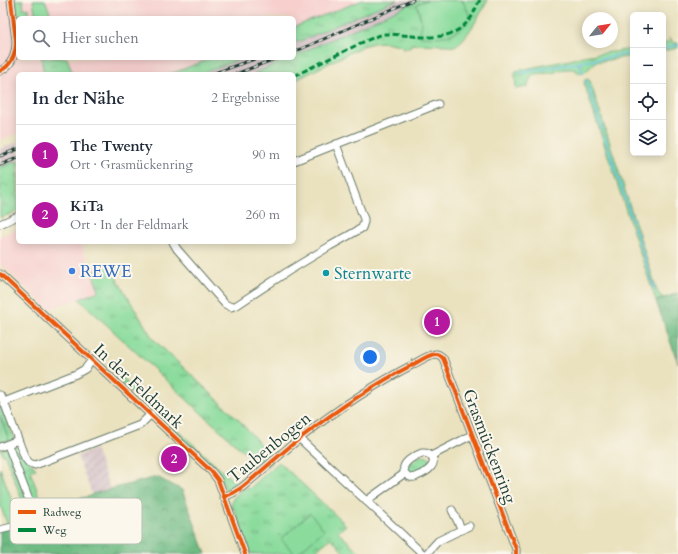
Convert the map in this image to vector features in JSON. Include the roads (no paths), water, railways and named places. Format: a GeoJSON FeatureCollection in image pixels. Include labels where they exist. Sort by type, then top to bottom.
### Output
{"type":"FeatureCollection","features":[{"type":"Feature","properties":{"kind":"street"},"geometry":{"type":"LineString","coordinates":[[0,72],[9,65],[15,54],[16,48],[11,0]]}},
{"type":"Feature","properties":{"kind":"street"},"geometry":{"type":"LineString","coordinates":[[296,160],[438,104]]}},
{"type":"Feature","properties":{"kind":"street"},"geometry":{"type":"LineString","coordinates":[[174,244],[225,304],[231,307],[237,306],[287,272],[362,228],[364,219],[336,144]]}},
{"type":"Feature","properties":{"kind":"street"},"geometry":{"type":"LineString","coordinates":[[0,224],[16,217]]}},
{"type":"Feature","properties":{"kind":"street","name":"In der Feldmark"},"geometry":{"type":"LineString","coordinates":[[0,274],[211,471],[218,480],[245,554]]}},
{"type":"Feature","properties":{"kind":"street","name":"Grasmückenring"},"geometry":{"type":"LineString","coordinates":[[433,355],[438,354],[443,358],[516,549],[516,554]]}},
{"type":"Feature","properties":{"kind":"street","name":"Taubenbogen"},"geometry":{"type":"LineString","coordinates":[[224,497],[241,488],[321,422],[368,390],[406,368],[433,355]]}},
{"type":"Feature","properties":{"kind":"street","name":"In der Feldmark"},"geometry":{"type":"LineString","coordinates":[[2,398],[76,374],[85,369],[92,360]]}},
{"type":"Feature","properties":{"kind":"street"},"geometry":{"type":"LineString","coordinates":[[2,398],[27,461],[35,465],[140,425],[151,414]]}},
{"type":"Feature","properties":{"kind":"street"},"geometry":{"type":"LineString","coordinates":[[431,456],[472,435]]}},
{"type":"Feature","properties":{"kind":"street"},"geometry":{"type":"LineString","coordinates":[[300,439],[425,554],[438,541],[466,528],[452,510]]}},
{"type":"Feature","properties":{"kind":"street"},"geometry":{"type":"LineString","coordinates":[[0,447],[18,440]]}},
{"type":"Feature","properties":{"kind":"street"},"geometry":{"type":"LineString","coordinates":[[8,444],[28,498]]}},
{"type":"Feature","properties":{"kind":"street"},"geometry":{"type":"LineString","coordinates":[[422,453],[427,453],[431,456],[433,463],[428,470],[414,478],[405,473],[404,466],[407,462],[422,453]]}},
{"type":"Feature","properties":{"kind":"street"},"geometry":{"type":"LineString","coordinates":[[366,501],[405,473]]}},
{"type":"Feature","properties":{"kind":"street"},"geometry":{"type":"LineString","coordinates":[[0,530],[10,528]]}},
{"type":"Feature","properties":{"kind":"waterway"},"geometry":{"type":"LineString","coordinates":[[666,47],[678,45]]}},
{"type":"Feature","properties":{"kind":"waterway"},"geometry":{"type":"LineString","coordinates":[[520,73],[630,54]]}},
{"type":"Feature","properties":{"kind":"waterway"},"geometry":{"type":"LineString","coordinates":[[579,63],[583,73]]}},
{"type":"Feature","properties":{"kind":"waterway"},"geometry":{"type":"LineString","coordinates":[[586,80],[655,290]]}},
{"type":"Feature","properties":{"kind":"railway"},"geometry":{"type":"LineString","coordinates":[[296,51],[413,0]]}},
{"type":"Feature","properties":{"kind":"railway"},"geometry":{"type":"LineString","coordinates":[[218,72],[251,60]]}},
{"type":"Feature","properties":{"kind":"railway"},"geometry":{"type":"LineString","coordinates":[[241,72],[272,60]]}},
{"type":"Feature","properties":{"kind":"railway"},"geometry":{"type":"LineString","coordinates":[[0,156],[16,150]]}},
{"type":"Feature","properties":{"kind":"railway"},"geometry":{"type":"LineString","coordinates":[[0,165],[16,159]]}},
{"type":"Feature","properties":{"kind":"place","name":"REWE"},"geometry":{"type":"Point","coordinates":[72,271]}},
{"type":"Feature","properties":{"kind":"place","name":"Sternwarte"},"geometry":{"type":"Point","coordinates":[326,273]}},
{"type":"Feature","properties":{"kind":"place","name":"The Twenty"},"geometry":{"type":"Point","coordinates":[437,322]}},
{"type":"Feature","properties":{"kind":"place","name":"KiTa"},"geometry":{"type":"Point","coordinates":[174,459]}}]}
